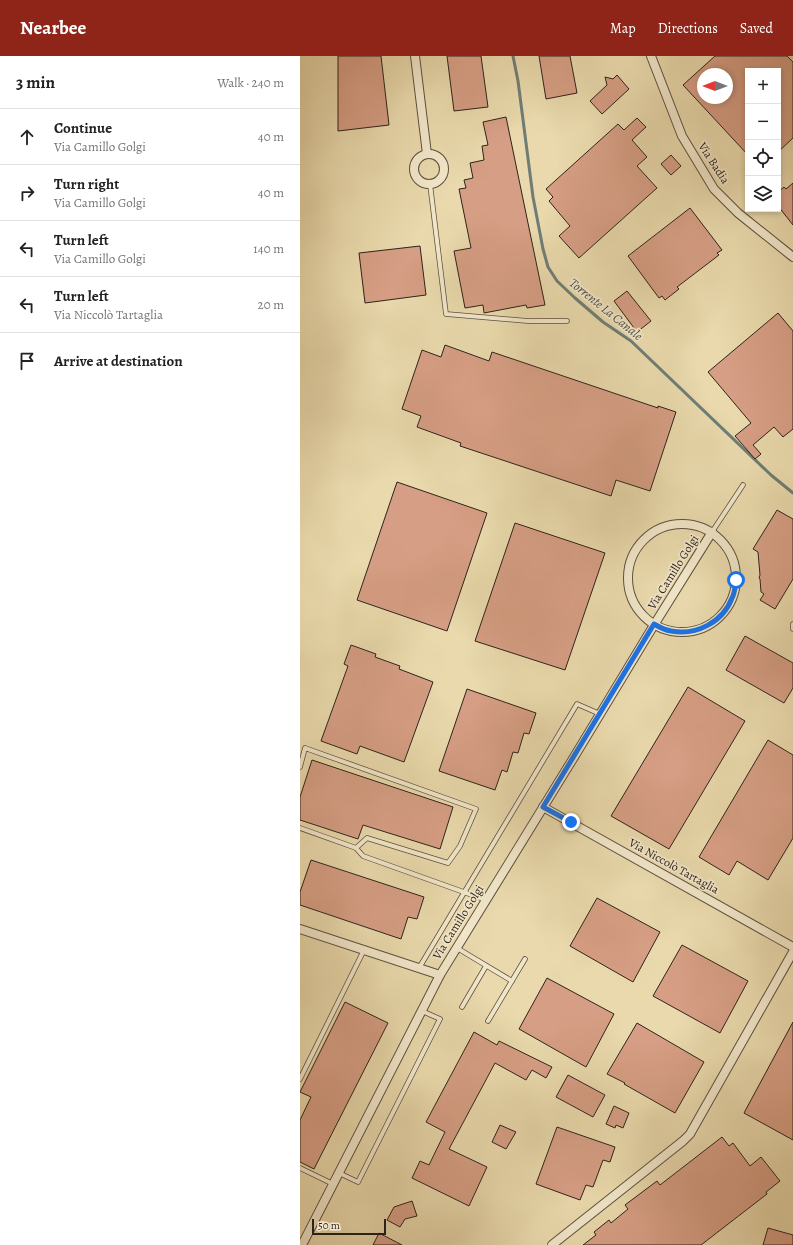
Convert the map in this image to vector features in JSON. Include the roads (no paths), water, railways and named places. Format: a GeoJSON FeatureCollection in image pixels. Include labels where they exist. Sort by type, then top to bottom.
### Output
{"type":"FeatureCollection","features":[{"type":"Feature","properties":{"kind":"street"},"geometry":{"type":"LineString","coordinates":[[415,56],[428,154]]}},
{"type":"Feature","properties":{"kind":"street","name":"Via Badia"},"geometry":{"type":"LineString","coordinates":[[651,56],[682,136],[714,189],[738,213],[793,257]]}},
{"type":"Feature","properties":{"kind":"street"},"geometry":{"type":"LineString","coordinates":[[428,154],[437,157],[443,165],[442,175],[435,183],[430,184],[426,184],[418,179],[414,170],[416,162],[423,155],[428,154]]}},
{"type":"Feature","properties":{"kind":"street","name":"Via Camillo Golgi"},"geometry":{"type":"LineString","coordinates":[[679,523],[696,525],[712,532],[726,545],[734,562],[736,580],[729,604],[722,614],[708,626],[690,632],[671,631],[654,624],[641,613],[632,599],[628,582],[629,565],[636,549],[647,536],[662,527],[679,523]]}},
{"type":"Feature","properties":{"kind":"street","name":"Via Camillo Golgi"},"geometry":{"type":"LineString","coordinates":[[303,1241],[339,1174],[440,975],[654,624],[712,532]]}},
{"type":"Feature","properties":{"kind":"street","name":"Via Niccolò Tartaglia"},"geometry":{"type":"LineString","coordinates":[[543,807],[793,947]]}},
{"type":"Feature","properties":{"kind":"street"},"geometry":{"type":"LineString","coordinates":[[300,928],[440,975]]}},
{"type":"Feature","properties":{"kind":"street"},"geometry":{"type":"LineString","coordinates":[[552,1245],[690,1134],[793,952]]}},
{"type":"Feature","properties":{"kind":"lane"},"geometry":{"type":"LineString","coordinates":[[430,184],[446,314],[528,321],[568,321]]}},
{"type":"Feature","properties":{"kind":"lane"},"geometry":{"type":"LineString","coordinates":[[712,532],[743,485]]}},
{"type":"Feature","properties":{"kind":"lane"},"geometry":{"type":"LineString","coordinates":[[419,968],[577,704],[600,714]]}},
{"type":"Feature","properties":{"kind":"lane"},"geometry":{"type":"LineString","coordinates":[[300,767],[305,748],[476,809],[460,846],[448,863],[367,838],[356,848]]}},
{"type":"Feature","properties":{"kind":"lane"},"geometry":{"type":"LineString","coordinates":[[300,828],[356,848],[363,856],[486,900]]}},
{"type":"Feature","properties":{"kind":"lane"},"geometry":{"type":"LineString","coordinates":[[456,948],[512,981]]}},
{"type":"Feature","properties":{"kind":"lane"},"geometry":{"type":"LineString","coordinates":[[300,1079],[365,949]]}},
{"type":"Feature","properties":{"kind":"lane"},"geometry":{"type":"LineString","coordinates":[[488,1021],[525,959]]}},
{"type":"Feature","properties":{"kind":"lane"},"geometry":{"type":"LineString","coordinates":[[462,1007],[486,966]]}},
{"type":"Feature","properties":{"kind":"lane"},"geometry":{"type":"LineString","coordinates":[[339,1174],[358,1182],[440,1019],[422,1011]]}},
{"type":"Feature","properties":{"kind":"lane"},"geometry":{"type":"LineString","coordinates":[[300,1168],[333,1184]]}},
{"type":"Feature","properties":{"kind":"waterway","name":"Torrente La Canale"},"geometry":{"type":"LineString","coordinates":[[513,56],[518,81],[533,197],[548,267],[557,281],[575,298],[603,322],[631,341],[771,475],[793,493]]}}]}
